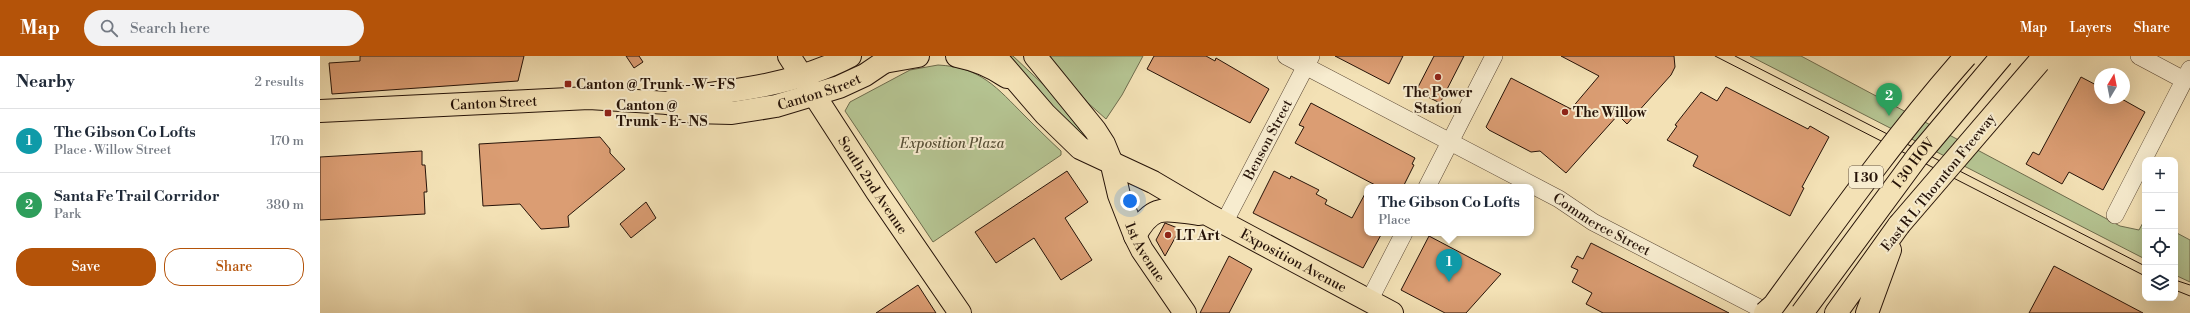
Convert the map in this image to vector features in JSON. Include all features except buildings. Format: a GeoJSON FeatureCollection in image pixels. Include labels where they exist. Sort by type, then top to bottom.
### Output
{"type":"FeatureCollection","features":[{"type":"Feature","properties":{"kind":"main road","name":"South 2nd Avenue"},"geometry":{"type":"LineString","coordinates":[[789,56],[876,192],[960,313]]}},
{"type":"Feature","properties":{"kind":"main road","name":"Canton Street"},"geometry":{"type":"LineString","coordinates":[[668,103],[678,98],[748,89],[802,76],[850,56]]}},
{"type":"Feature","properties":{"kind":"main road"},"geometry":{"type":"LineString","coordinates":[[889,59],[918,56]]}},
{"type":"Feature","properties":{"kind":"main road"},"geometry":{"type":"LineString","coordinates":[[957,56],[976,60],[992,67],[1020,86]]}},
{"type":"Feature","properties":{"kind":"main road","name":"Exposition Avenue"},"geometry":{"type":"LineString","coordinates":[[995,56],[1020,86],[1076,144],[1153,182],[1216,219],[1392,313]]}},
{"type":"Feature","properties":{"kind":"main road","name":"I 30"},"geometry":{"type":"LineString","coordinates":[[1769,311],[1862,183],[1923,104],[1966,56]]}},
{"type":"Feature","properties":{"kind":"main road","name":"I 30 HOV"},"geometry":{"type":"LineString","coordinates":[[1802,313],[1922,151],[2002,56]]}},
{"type":"Feature","properties":{"kind":"main road","name":"I 30 HOV"},"geometry":{"type":"LineString","coordinates":[[1816,313],[1915,177],[1984,91],[2016,56]]}},
{"type":"Feature","properties":{"kind":"main road","name":"East R L Thornton Freeway"},"geometry":{"type":"LineString","coordinates":[[1836,313],[1900,225],[2045,56]]}},
{"type":"Feature","properties":{"kind":"main road","name":"Canton Street"},"geometry":{"type":"LineString","coordinates":[[320,112],[589,98],[668,103],[692,112],[732,113],[758,110],[815,95],[852,81],[889,59]]}},
{"type":"Feature","properties":{"kind":"main road"},"geometry":{"type":"LineString","coordinates":[[1039,60],[1095,130],[1111,161]]}},
{"type":"Feature","properties":{"kind":"main road","name":"1st Avenue"},"geometry":{"type":"LineString","coordinates":[[1111,161],[1119,195],[1135,236],[1142,250],[1186,313]]}},
{"type":"Feature","properties":{"kind":"main road"},"geometry":{"type":"LineString","coordinates":[[1135,236],[1148,215],[1154,212],[1170,210],[1216,219]]}},
{"type":"Feature","properties":{"kind":"main road"},"geometry":{"type":"LineString","coordinates":[[1868,313],[1900,225]]}},
{"type":"Feature","properties":{"kind":"street","name":"Commerce Street"},"geometry":{"type":"LineString","coordinates":[[1286,56],[1308,61],[1450,142],[1530,184]]}},
{"type":"Feature","properties":{"kind":"street"},"geometry":{"type":"LineString","coordinates":[[1429,184],[1494,56]]}},
{"type":"Feature","properties":{"kind":"street"},"geometry":{"type":"LineString","coordinates":[[2115,215],[2187,75],[2139,56]]}},
{"type":"Feature","properties":{"kind":"street","name":"Benson Street"},"geometry":{"type":"LineString","coordinates":[[1216,219],[1308,61]]}},
{"type":"Feature","properties":{"kind":"street","name":"Commerce Street"},"geometry":{"type":"LineString","coordinates":[[1534,186],[1558,199],[1593,222],[1769,311]]}},
{"type":"Feature","properties":{"kind":"street"},"geometry":{"type":"LineString","coordinates":[[1369,301],[1402,236]]}},
{"type":"Feature","properties":{"kind":"green space"},"geometry":{"type":"Polygon","coordinates":[[[1003,56],[1013,56],[1048,89],[1089,141],[1087,142],[1003,56]]]}},
{"type":"Feature","properties":{"kind":"green space"},"geometry":{"type":"Polygon","coordinates":[[[1048,56],[1143,56],[1122,95],[1106,119],[1088,103],[1048,56]]]}},
{"type":"Feature","properties":{"kind":"green space"},"geometry":{"type":"Polygon","coordinates":[[[1750,56],[1801,56],[2120,226],[2139,230],[2142,224],[2142,257],[1750,56]]]}},
{"type":"Feature","properties":{"kind":"green space","name":"Exposition Plaza"},"geometry":{"type":"Polygon","coordinates":[[[938,65],[966,70],[997,88],[1061,151],[1061,155],[933,242],[845,111],[850,102],[910,70],[938,65]]]}},
{"type":"Feature","properties":{"kind":"green space"},"geometry":{"type":"Polygon","coordinates":[[[2178,234],[2190,240],[2190,282],[2178,276],[2178,234]]]}},
{"type":"Feature","properties":{"kind":"tram line"},"geometry":{"type":"LineString","coordinates":[[1715,56],[2142,274]]}},
{"type":"Feature","properties":{"kind":"tram line"},"geometry":{"type":"LineString","coordinates":[[1735,56],[2143,265]]}},
{"type":"Feature","properties":{"kind":"tram line"},"geometry":{"type":"LineString","coordinates":[[2178,281],[2190,285]]}},
{"type":"Feature","properties":{"kind":"tram line"},"geometry":{"type":"LineString","coordinates":[[2178,291],[2190,296]]}},
{"type":"Feature","properties":{"kind":"place","name":"The Power Station"},"geometry":{"type":"Point","coordinates":[1438,77]}},
{"type":"Feature","properties":{"kind":"place","name":"Canton @ Trunk - W - FS"},"geometry":{"type":"Point","coordinates":[568,84]}},
{"type":"Feature","properties":{"kind":"place","name":"The Willow"},"geometry":{"type":"Point","coordinates":[1565,112]}},
{"type":"Feature","properties":{"kind":"place","name":"Canton @ Trunk - E - NS"},"geometry":{"type":"Point","coordinates":[608,113]}},
{"type":"Feature","properties":{"kind":"place","name":"Santa Fe Trail Corridor"},"geometry":{"type":"Point","coordinates":[1889,116]}},
{"type":"Feature","properties":{"kind":"place","name":"LT Art"},"geometry":{"type":"Point","coordinates":[1168,235]}},
{"type":"Feature","properties":{"kind":"place","name":"The Gibson Co Lofts"},"geometry":{"type":"Point","coordinates":[1449,282]}}]}
